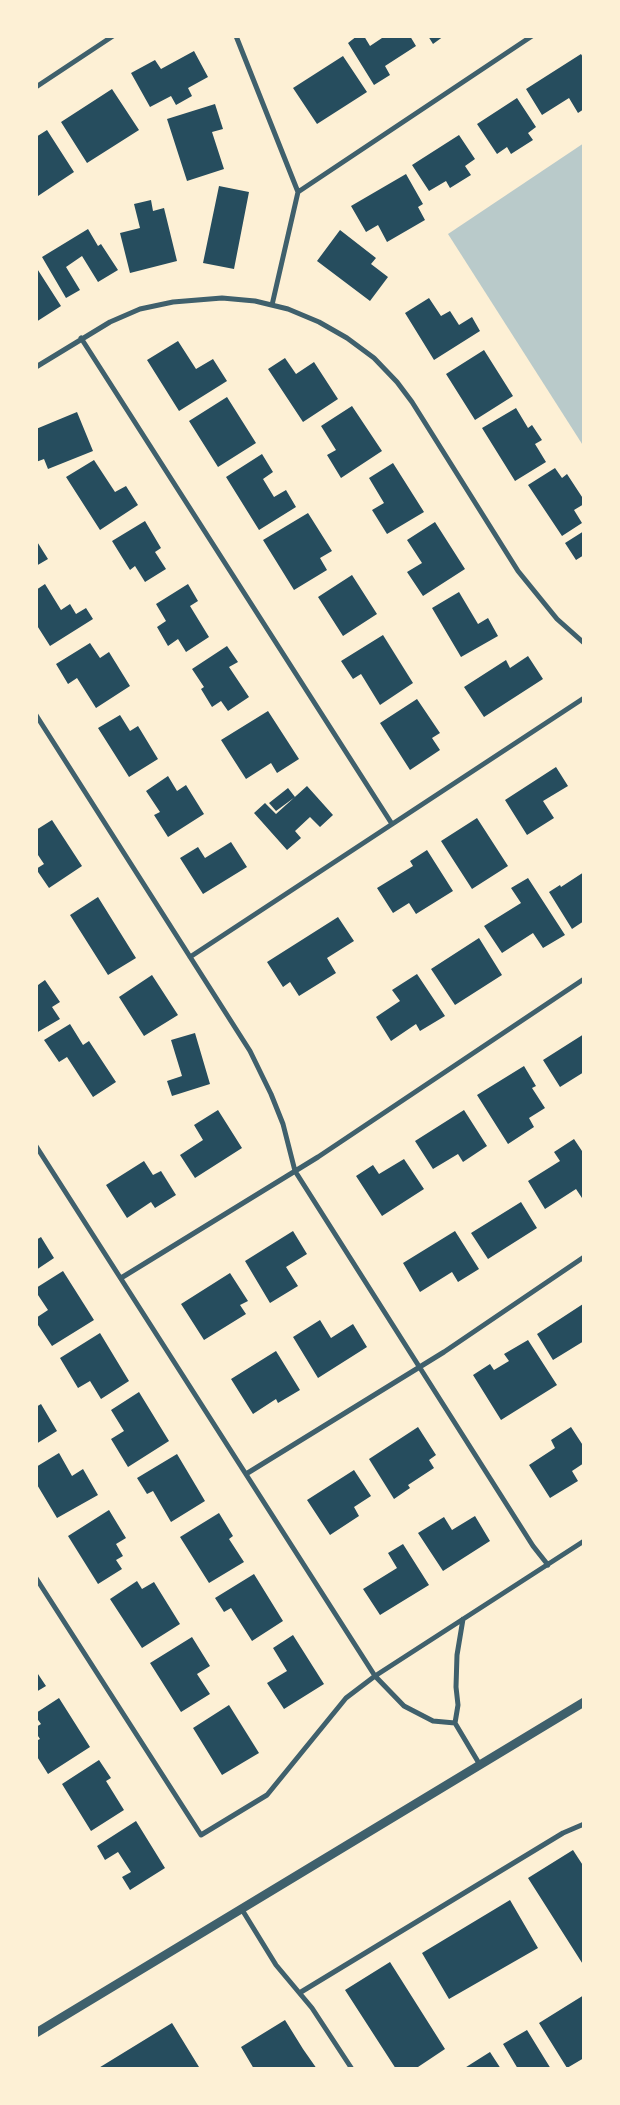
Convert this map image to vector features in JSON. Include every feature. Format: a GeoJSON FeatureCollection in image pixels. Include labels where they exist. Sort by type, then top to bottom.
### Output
{"type":"FeatureCollection","features":[{"type":"Feature","properties":{"kind":"street"},"geometry":{"type":"LineString","coordinates":[[36,87],[113,36]]}},
{"type":"Feature","properties":{"kind":"street"},"geometry":{"type":"LineString","coordinates":[[236,36],[298,192],[272,305]]}},
{"type":"Feature","properties":{"kind":"street"},"geometry":{"type":"LineString","coordinates":[[298,192],[532,36]]}},
{"type":"Feature","properties":{"kind":"street"},"geometry":{"type":"LineString","coordinates":[[36,367],[110,322],[140,309],[173,302],[222,298],[272,305],[318,322],[347,338],[374,358],[397,382],[412,402],[518,571],[557,619],[584,643]]}},
{"type":"Feature","properties":{"kind":"street"},"geometry":{"type":"LineString","coordinates":[[81,338],[392,824]]}},
{"type":"Feature","properties":{"kind":"street"},"geometry":{"type":"LineString","coordinates":[[190,957],[584,698]]}},
{"type":"Feature","properties":{"kind":"street"},"geometry":{"type":"LineString","coordinates":[[36,715],[250,1050],[283,1124],[295,1171],[533,1546],[548,1565]]}},
{"type":"Feature","properties":{"kind":"street"},"geometry":{"type":"LineString","coordinates":[[121,1278],[295,1171],[584,979]]}},
{"type":"Feature","properties":{"kind":"street"},"geometry":{"type":"LineString","coordinates":[[36,1146],[375,1676],[404,1706],[433,1722],[455,1723]]}},
{"type":"Feature","properties":{"kind":"street"},"geometry":{"type":"LineString","coordinates":[[246,1474],[419,1367],[584,1257]]}},
{"type":"Feature","properties":{"kind":"street"},"geometry":{"type":"LineString","coordinates":[[36,1578],[201,1835],[267,1794],[346,1698],[375,1676],[584,1541]]}},
{"type":"Feature","properties":{"kind":"street"},"geometry":{"type":"LineString","coordinates":[[463,1619],[457,1655],[456,1687],[458,1705],[455,1723],[480,1765]]}},
{"type":"Feature","properties":{"kind":"street"},"geometry":{"type":"LineString","coordinates":[[36,2033],[584,1702]]}},
{"type":"Feature","properties":{"kind":"street"},"geometry":{"type":"LineString","coordinates":[[300,1992],[563,1833],[584,1824]]}},
{"type":"Feature","properties":{"kind":"street"},"geometry":{"type":"LineString","coordinates":[[241,1908],[276,1965],[300,1992],[352,2069]]}},
{"type":"Feature","properties":{"kind":"shaded area"},"geometry":{"type":"Polygon","coordinates":[[[584,143],[584,447],[448,234],[584,143]]]}},
{"type":"Feature","properties":{"kind":"building"},"geometry":{"type":"Polygon","coordinates":[[[357,36],[364,36],[370,46],[385,36],[410,36],[416,46],[385,66],[390,75],[374,85],[348,43],[357,36]]]}},
{"type":"Feature","properties":{"kind":"building"},"geometry":{"type":"Polygon","coordinates":[[[428,36],[444,36],[433,44],[428,36]]]}},
{"type":"Feature","properties":{"kind":"building"},"geometry":{"type":"Polygon","coordinates":[[[194,51],[208,77],[188,88],[192,96],[176,105],[171,96],[150,107],[131,73],[155,60],[161,69],[194,51]]]}},
{"type":"Feature","properties":{"kind":"building"},"geometry":{"type":"Polygon","coordinates":[[[581,54],[584,59],[584,109],[578,113],[569,98],[542,115],[526,89],[581,54]]]}},
{"type":"Feature","properties":{"kind":"building"},"geometry":{"type":"Polygon","coordinates":[[[343,56],[367,92],[317,124],[293,88],[343,56]]]}},
{"type":"Feature","properties":{"kind":"building"},"geometry":{"type":"Polygon","coordinates":[[[112,89],[139,130],[87,163],[61,122],[112,89]]]}},
{"type":"Feature","properties":{"kind":"building"},"geometry":{"type":"Polygon","coordinates":[[[517,98],[536,127],[528,133],[533,140],[511,154],[507,147],[497,154],[477,124],[517,98]]]}},
{"type":"Feature","properties":{"kind":"building"},"geometry":{"type":"Polygon","coordinates":[[[215,104],[223,129],[212,132],[224,169],[187,181],[167,119],[215,104]]]}},
{"type":"Feature","properties":{"kind":"building"},"geometry":{"type":"Polygon","coordinates":[[[47,130],[74,172],[38,196],[36,137],[47,130]]]}},
{"type":"Feature","properties":{"kind":"building"},"geometry":{"type":"Polygon","coordinates":[[[459,135],[475,159],[465,166],[471,175],[450,188],[446,181],[429,191],[412,165],[459,135]]]}},
{"type":"Feature","properties":{"kind":"building"},"geometry":{"type":"Polygon","coordinates":[[[406,174],[423,204],[418,207],[425,220],[387,242],[378,225],[366,232],[351,206],[406,174]]]}},
{"type":"Feature","properties":{"kind":"building"},"geometry":{"type":"Polygon","coordinates":[[[219,186],[249,192],[234,269],[203,263],[219,186]]]}},
{"type":"Feature","properties":{"kind":"building"},"geometry":{"type":"Polygon","coordinates":[[[151,200],[153,211],[164,208],[177,261],[130,273],[120,233],[140,228],[134,204],[151,200]]]}},
{"type":"Feature","properties":{"kind":"building"},"geometry":{"type":"Polygon","coordinates":[[[88,229],[98,246],[101,244],[118,270],[98,282],[82,256],[66,267],[80,290],[66,298],[42,257],[88,229]]]}},
{"type":"Feature","properties":{"kind":"building"},"geometry":{"type":"Polygon","coordinates":[[[340,230],[376,258],[371,264],[388,277],[370,301],[317,261],[340,230]]]}},
{"type":"Feature","properties":{"kind":"building"},"geometry":{"type":"Polygon","coordinates":[[[36,267],[61,306],[36,322],[36,267]]]}},
{"type":"Feature","properties":{"kind":"building"},"geometry":{"type":"Polygon","coordinates":[[[429,298],[441,316],[450,311],[459,325],[472,317],[480,331],[434,360],[405,313],[429,298]]]}},
{"type":"Feature","properties":{"kind":"building"},"geometry":{"type":"Polygon","coordinates":[[[178,341],[196,369],[213,359],[227,381],[179,411],[147,360],[178,341]]]}},
{"type":"Feature","properties":{"kind":"building"},"geometry":{"type":"Polygon","coordinates":[[[484,350],[513,396],[475,420],[446,374],[484,350]]]}},
{"type":"Feature","properties":{"kind":"building"},"geometry":{"type":"Polygon","coordinates":[[[285,358],[296,374],[314,362],[338,399],[303,422],[268,369],[285,358]]]}},
{"type":"Feature","properties":{"kind":"building"},"geometry":{"type":"Polygon","coordinates":[[[227,397],[256,443],[218,467],[189,421],[227,397]]]}},
{"type":"Feature","properties":{"kind":"building"},"geometry":{"type":"Polygon","coordinates":[[[352,406],[382,451],[341,478],[327,455],[336,450],[321,426],[352,406]]]}},
{"type":"Feature","properties":{"kind":"building"},"geometry":{"type":"Polygon","coordinates":[[[516,408],[528,428],[532,425],[542,440],[535,444],[546,462],[515,481],[482,428],[516,408]]]}},
{"type":"Feature","properties":{"kind":"building"},"geometry":{"type":"Polygon","coordinates":[[[77,412],[93,451],[48,469],[44,459],[36,462],[36,429],[77,412]]]}},
{"type":"Feature","properties":{"kind":"building"},"geometry":{"type":"Polygon","coordinates":[[[262,454],[273,472],[263,479],[274,497],[286,490],[296,507],[259,530],[226,477],[262,454]]]}},
{"type":"Feature","properties":{"kind":"building"},"geometry":{"type":"Polygon","coordinates":[[[94,460],[115,492],[126,486],[138,505],[100,530],[66,477],[94,460]]]}},
{"type":"Feature","properties":{"kind":"building"},"geometry":{"type":"Polygon","coordinates":[[[393,463],[424,512],[387,534],[372,510],[384,503],[369,478],[393,463]]]}},
{"type":"Feature","properties":{"kind":"building"},"geometry":{"type":"Polygon","coordinates":[[[555,468],[562,478],[567,474],[584,500],[584,504],[574,510],[582,523],[562,536],[528,485],[555,468]]]}},
{"type":"Feature","properties":{"kind":"building"},"geometry":{"type":"Polygon","coordinates":[[[308,513],[332,551],[320,558],[327,570],[294,590],[263,540],[308,513]]]}},
{"type":"Feature","properties":{"kind":"building"},"geometry":{"type":"Polygon","coordinates":[[[145,521],[161,548],[155,552],[166,569],[145,582],[135,566],[130,570],[112,541],[145,521]]]}},
{"type":"Feature","properties":{"kind":"building"},"geometry":{"type":"Polygon","coordinates":[[[435,522],[465,569],[423,596],[407,572],[422,563],[407,540],[435,522]]]}},
{"type":"Feature","properties":{"kind":"building"},"geometry":{"type":"Polygon","coordinates":[[[584,531],[584,555],[576,560],[565,543],[584,531]]]}},
{"type":"Feature","properties":{"kind":"building"},"geometry":{"type":"Polygon","coordinates":[[[36,540],[48,559],[36,566],[36,540]]]}},
{"type":"Feature","properties":{"kind":"building"},"geometry":{"type":"Polygon","coordinates":[[[352,575],[377,614],[343,636],[318,597],[352,575]]]}},
{"type":"Feature","properties":{"kind":"building"},"geometry":{"type":"Polygon","coordinates":[[[45,584],[61,610],[70,604],[76,614],[86,608],[93,619],[50,646],[36,624],[36,590],[45,584]]]}},
{"type":"Feature","properties":{"kind":"building"},"geometry":{"type":"Polygon","coordinates":[[[188,584],[198,601],[190,606],[209,637],[186,652],[178,639],[168,646],[157,627],[166,621],[156,604],[188,584]]]}},
{"type":"Feature","properties":{"kind":"building"},"geometry":{"type":"Polygon","coordinates":[[[459,592],[478,624],[488,618],[498,636],[461,657],[432,608],[459,592]]]}},
{"type":"Feature","properties":{"kind":"building"},"geometry":{"type":"Polygon","coordinates":[[[383,635],[413,683],[380,705],[361,674],[353,679],[341,661],[383,635]]]}},
{"type":"Feature","properties":{"kind":"building"},"geometry":{"type":"Polygon","coordinates":[[[90,643],[100,658],[109,652],[130,686],[96,708],[77,678],[68,684],[56,664],[90,643]]]}},
{"type":"Feature","properties":{"kind":"building"},"geometry":{"type":"Polygon","coordinates":[[[227,646],[238,662],[229,667],[249,697],[228,711],[221,701],[212,707],[201,689],[204,687],[192,669],[227,646]]]}},
{"type":"Feature","properties":{"kind":"building"},"geometry":{"type":"Polygon","coordinates":[[[528,656],[543,679],[484,717],[464,687],[506,660],[510,668],[528,656]]]}},
{"type":"Feature","properties":{"kind":"building"},"geometry":{"type":"Polygon","coordinates":[[[417,699],[440,733],[432,738],[440,750],[410,770],[380,723],[417,699]]]}},
{"type":"Feature","properties":{"kind":"building"},"geometry":{"type":"Polygon","coordinates":[[[268,711],[299,759],[277,773],[271,763],[246,779],[221,740],[268,711]]]}},
{"type":"Feature","properties":{"kind":"building"},"geometry":{"type":"Polygon","coordinates":[[[120,715],[130,731],[138,726],[158,759],[129,777],[98,728],[120,715]]]}},
{"type":"Feature","properties":{"kind":"building"},"geometry":{"type":"Polygon","coordinates":[[[556,767],[568,786],[543,801],[554,818],[527,835],[505,800],[556,767]]]}},
{"type":"Feature","properties":{"kind":"building"},"geometry":{"type":"Polygon","coordinates":[[[168,776],[177,791],[186,785],[204,814],[168,837],[154,815],[160,812],[146,791],[168,776]]]}},
{"type":"Feature","properties":{"kind":"building"},"geometry":{"type":"Polygon","coordinates":[[[307,786],[333,815],[320,827],[310,817],[295,831],[301,838],[287,850],[254,813],[265,803],[276,814],[307,786]]]}},
{"type":"Feature","properties":{"kind":"building"},"geometry":{"type":"Polygon","coordinates":[[[288,788],[295,797],[276,811],[269,803],[288,788]]]}},
{"type":"Feature","properties":{"kind":"building"},"geometry":{"type":"Polygon","coordinates":[[[477,818],[508,866],[472,889],[441,841],[477,818]]]}},
{"type":"Feature","properties":{"kind":"building"},"geometry":{"type":"Polygon","coordinates":[[[52,820],[82,866],[49,888],[36,869],[44,864],[36,852],[36,830],[52,820]]]}},
{"type":"Feature","properties":{"kind":"building"},"geometry":{"type":"Polygon","coordinates":[[[231,842],[247,867],[203,894],[180,858],[198,847],[205,858],[231,842]]]}},
{"type":"Feature","properties":{"kind":"building"},"geometry":{"type":"Polygon","coordinates":[[[427,850],[453,891],[416,914],[409,903],[393,913],[377,888],[413,866],[410,861],[427,850]]]}},
{"type":"Feature","properties":{"kind":"building"},"geometry":{"type":"Polygon","coordinates":[[[584,872],[584,921],[572,929],[549,892],[560,885],[561,887],[584,872]]]}},
{"type":"Feature","properties":{"kind":"building"},"geometry":{"type":"Polygon","coordinates":[[[528,878],[565,935],[543,948],[533,933],[502,953],[484,926],[521,903],[511,888],[528,878]]]}},
{"type":"Feature","properties":{"kind":"building"},"geometry":{"type":"Polygon","coordinates":[[[98,897],[136,958],[108,975],[70,915],[98,897]]]}},
{"type":"Feature","properties":{"kind":"building"},"geometry":{"type":"Polygon","coordinates":[[[338,917],[354,941],[327,958],[336,973],[299,996],[290,982],[283,987],[267,962],[338,917]]]}},
{"type":"Feature","properties":{"kind":"building"},"geometry":{"type":"Polygon","coordinates":[[[479,938],[502,975],[455,1005],[431,969],[479,938]]]}},
{"type":"Feature","properties":{"kind":"building"},"geometry":{"type":"Polygon","coordinates":[[[417,974],[445,1016],[420,1031],[416,1024],[391,1041],[376,1017],[400,1001],[392,990],[417,974]]]}},
{"type":"Feature","properties":{"kind":"building"},"geometry":{"type":"Polygon","coordinates":[[[152,975],[178,1015],[144,1036],[119,997],[152,975]]]}},
{"type":"Feature","properties":{"kind":"building"},"geometry":{"type":"Polygon","coordinates":[[[45,980],[60,1002],[52,1007],[60,1019],[36,1033],[36,982],[38,985],[45,980]]]}},
{"type":"Feature","properties":{"kind":"building"},"geometry":{"type":"Polygon","coordinates":[[[70,1024],[83,1045],[89,1041],[116,1082],[93,1097],[67,1057],[59,1062],[44,1040],[70,1024]]]}},
{"type":"Feature","properties":{"kind":"building"},"geometry":{"type":"Polygon","coordinates":[[[195,1033],[210,1084],[172,1096],[167,1081],[182,1076],[171,1040],[195,1033]]]}},
{"type":"Feature","properties":{"kind":"building"},"geometry":{"type":"Polygon","coordinates":[[[584,1034],[584,1072],[560,1087],[543,1060],[584,1034]]]}},
{"type":"Feature","properties":{"kind":"building"},"geometry":{"type":"Polygon","coordinates":[[[524,1066],[536,1086],[532,1088],[545,1108],[529,1118],[534,1127],[508,1144],[477,1095],[524,1066]]]}},
{"type":"Feature","properties":{"kind":"building"},"geometry":{"type":"Polygon","coordinates":[[[218,1110],[242,1148],[195,1178],[180,1155],[203,1140],[194,1125],[218,1110]]]}},
{"type":"Feature","properties":{"kind":"building"},"geometry":{"type":"Polygon","coordinates":[[[464,1110],[487,1146],[463,1162],[458,1154],[433,1169],[415,1141],[464,1110]]]}},
{"type":"Feature","properties":{"kind":"building"},"geometry":{"type":"Polygon","coordinates":[[[574,1139],[584,1154],[584,1201],[576,1189],[545,1209],[528,1181],[560,1161],[554,1152],[574,1139]]]}},
{"type":"Feature","properties":{"kind":"building"},"geometry":{"type":"Polygon","coordinates":[[[404,1159],[424,1189],[382,1216],[356,1176],[373,1165],[379,1174],[404,1159]]]}},
{"type":"Feature","properties":{"kind":"building"},"geometry":{"type":"Polygon","coordinates":[[[144,1161],[153,1175],[161,1171],[176,1195],[155,1208],[151,1202],[127,1218],[106,1185],[144,1161]]]}},
{"type":"Feature","properties":{"kind":"building"},"geometry":{"type":"Polygon","coordinates":[[[521,1202],[537,1228],[488,1259],[471,1233],[521,1202]]]}},
{"type":"Feature","properties":{"kind":"building"},"geometry":{"type":"Polygon","coordinates":[[[293,1231],[307,1254],[286,1267],[298,1286],[270,1303],[245,1261],[293,1231]]]}},
{"type":"Feature","properties":{"kind":"building"},"geometry":{"type":"Polygon","coordinates":[[[455,1231],[479,1269],[458,1282],[452,1272],[420,1292],[403,1263],[455,1231]]]}},
{"type":"Feature","properties":{"kind":"building"},"geometry":{"type":"Polygon","coordinates":[[[41,1237],[54,1258],[36,1270],[36,1240],[41,1237]]]}},
{"type":"Feature","properties":{"kind":"building"},"geometry":{"type":"Polygon","coordinates":[[[63,1271],[94,1320],[52,1346],[36,1322],[36,1318],[48,1310],[36,1292],[36,1288],[63,1271]]]}},
{"type":"Feature","properties":{"kind":"building"},"geometry":{"type":"Polygon","coordinates":[[[230,1273],[248,1301],[240,1305],[246,1314],[204,1340],[181,1304],[230,1273]]]}},
{"type":"Feature","properties":{"kind":"building"},"geometry":{"type":"Polygon","coordinates":[[[583,1304],[584,1341],[553,1360],[537,1334],[583,1304]]]}},
{"type":"Feature","properties":{"kind":"building"},"geometry":{"type":"Polygon","coordinates":[[[320,1320],[331,1338],[353,1324],[367,1347],[318,1378],[293,1337],[320,1320]]]}},
{"type":"Feature","properties":{"kind":"building"},"geometry":{"type":"Polygon","coordinates":[[[100,1333],[129,1381],[101,1399],[90,1381],[78,1388],[60,1358],[100,1333]]]}},
{"type":"Feature","properties":{"kind":"building"},"geometry":{"type":"Polygon","coordinates":[[[528,1340],[557,1385],[501,1420],[473,1375],[490,1364],[494,1370],[509,1361],[504,1354],[528,1340]]]}},
{"type":"Feature","properties":{"kind":"building"},"geometry":{"type":"Polygon","coordinates":[[[276,1351],[300,1390],[278,1403],[276,1399],[253,1414],[231,1379],[276,1351]]]}},
{"type":"Feature","properties":{"kind":"building"},"geometry":{"type":"Polygon","coordinates":[[[139,1392],[169,1441],[128,1467],[111,1439],[124,1431],[111,1410],[139,1392]]]}},
{"type":"Feature","properties":{"kind":"building"},"geometry":{"type":"Polygon","coordinates":[[[41,1404],[57,1431],[36,1444],[36,1407],[41,1404]]]}},
{"type":"Feature","properties":{"kind":"building"},"geometry":{"type":"Polygon","coordinates":[[[418,1427],[436,1455],[429,1460],[434,1468],[408,1485],[410,1488],[394,1499],[369,1459],[418,1427]]]}},
{"type":"Feature","properties":{"kind":"building"},"geometry":{"type":"Polygon","coordinates":[[[571,1427],[584,1447],[584,1463],[572,1471],[578,1481],[550,1498],[529,1465],[555,1448],[551,1440],[571,1427]]]}},
{"type":"Feature","properties":{"kind":"building"},"geometry":{"type":"Polygon","coordinates":[[[59,1453],[72,1476],[83,1469],[98,1495],[57,1518],[36,1483],[36,1467],[59,1453]]]}},
{"type":"Feature","properties":{"kind":"building"},"geometry":{"type":"Polygon","coordinates":[[[177,1454],[205,1501],[171,1522],[153,1491],[147,1494],[137,1478],[177,1454]]]}},
{"type":"Feature","properties":{"kind":"building"},"geometry":{"type":"Polygon","coordinates":[[[354,1470],[371,1496],[354,1507],[359,1516],[330,1535],[307,1500],[354,1470]]]}},
{"type":"Feature","properties":{"kind":"building"},"geometry":{"type":"Polygon","coordinates":[[[109,1510],[126,1538],[116,1544],[123,1556],[116,1560],[122,1569],[98,1584],[68,1536],[109,1510]]]}},
{"type":"Feature","properties":{"kind":"building"},"geometry":{"type":"Polygon","coordinates":[[[219,1513],[233,1536],[229,1539],[244,1562],[209,1583],[180,1537],[219,1513]]]}},
{"type":"Feature","properties":{"kind":"building"},"geometry":{"type":"Polygon","coordinates":[[[475,1516],[490,1541],[443,1571],[418,1533],[444,1517],[452,1530],[475,1516]]]}},
{"type":"Feature","properties":{"kind":"building"},"geometry":{"type":"Polygon","coordinates":[[[403,1544],[429,1585],[380,1615],[363,1589],[397,1568],[388,1553],[403,1544]]]}},
{"type":"Feature","properties":{"kind":"building"},"geometry":{"type":"Polygon","coordinates":[[[254,1574],[283,1621],[252,1641],[231,1608],[224,1612],[215,1598],[254,1574]]]}},
{"type":"Feature","properties":{"kind":"building"},"geometry":{"type":"Polygon","coordinates":[[[137,1581],[142,1589],[154,1582],[180,1624],[142,1648],[110,1599],[137,1581]]]}},
{"type":"Feature","properties":{"kind":"building"},"geometry":{"type":"Polygon","coordinates":[[[293,1635],[324,1684],[284,1709],[267,1683],[287,1671],[273,1648],[293,1635]]]}},
{"type":"Feature","properties":{"kind":"building"},"geometry":{"type":"Polygon","coordinates":[[[192,1637],[210,1666],[197,1674],[210,1694],[181,1712],[150,1663],[192,1637]]]}},
{"type":"Feature","properties":{"kind":"building"},"geometry":{"type":"Polygon","coordinates":[[[36,1671],[46,1686],[36,1692],[36,1671]]]}},
{"type":"Feature","properties":{"kind":"building"},"geometry":{"type":"Polygon","coordinates":[[[59,1698],[90,1747],[48,1774],[36,1755],[36,1741],[40,1739],[36,1733],[36,1727],[41,1724],[36,1717],[36,1713],[59,1698]]]}},
{"type":"Feature","properties":{"kind":"building"},"geometry":{"type":"Polygon","coordinates":[[[229,1705],[259,1753],[222,1775],[193,1728],[229,1705]]]}},
{"type":"Feature","properties":{"kind":"building"},"geometry":{"type":"Polygon","coordinates":[[[99,1760],[111,1778],[106,1781],[124,1810],[91,1831],[62,1784],[99,1760]]]}},
{"type":"Feature","properties":{"kind":"building"},"geometry":{"type":"Polygon","coordinates":[[[136,1821],[165,1868],[130,1890],[122,1877],[131,1872],[118,1852],[105,1860],[97,1846],[136,1821]]]}},
{"type":"Feature","properties":{"kind":"building"},"geometry":{"type":"Polygon","coordinates":[[[573,1850],[584,1867],[584,1966],[528,1878],[573,1850]]]}},
{"type":"Feature","properties":{"kind":"building"},"geometry":{"type":"Polygon","coordinates":[[[510,1900],[538,1948],[449,1999],[422,1953],[510,1900]]]}},
{"type":"Feature","properties":{"kind":"building"},"geometry":{"type":"Polygon","coordinates":[[[390,1962],[445,2049],[415,2069],[396,2069],[345,1990],[390,1962]]]}},
{"type":"Feature","properties":{"kind":"building"},"geometry":{"type":"Polygon","coordinates":[[[584,1995],[584,2058],[567,2068],[539,2023],[584,1995]]]}},
{"type":"Feature","properties":{"kind":"building"},"geometry":{"type":"Polygon","coordinates":[[[285,2020],[317,2069],[254,2069],[241,2047],[285,2020]]]}},
{"type":"Feature","properties":{"kind":"building"},"geometry":{"type":"Polygon","coordinates":[[[172,2023],[199,2067],[195,2069],[97,2069],[172,2023]]]}},
{"type":"Feature","properties":{"kind":"building"},"geometry":{"type":"Polygon","coordinates":[[[527,2030],[551,2069],[518,2069],[503,2044],[527,2030]]]}},
{"type":"Feature","properties":{"kind":"building"},"geometry":{"type":"Polygon","coordinates":[[[490,2052],[501,2069],[463,2069],[490,2052]]]}}]}
